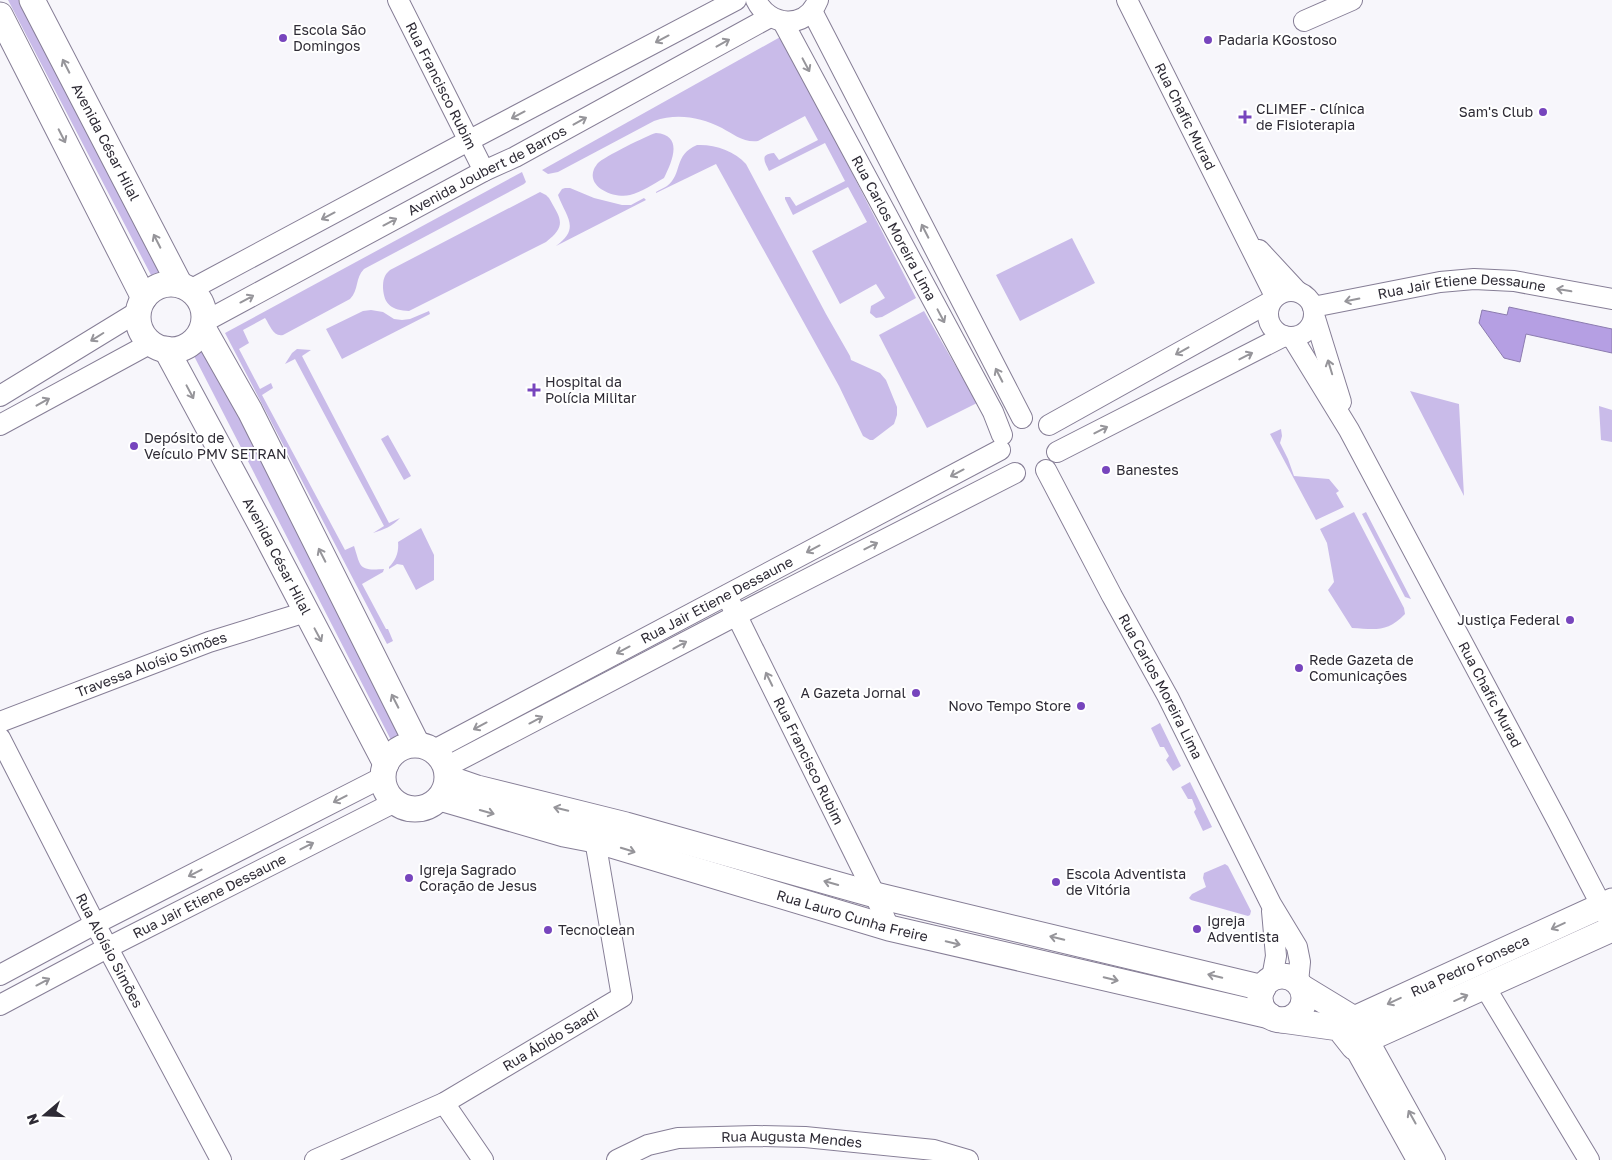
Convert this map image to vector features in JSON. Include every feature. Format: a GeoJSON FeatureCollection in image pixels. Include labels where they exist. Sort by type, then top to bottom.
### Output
{"type":"FeatureCollection","features":[{"type":"Feature","properties":{"kind":"street","name":"Avenida César Hilal"},"geometry":{"type":"LineString","coordinates":[[32,0],[185,287]]}},
{"type":"Feature","properties":{"kind":"street","name":"Rua Francisco Rubim"},"geometry":{"type":"LineString","coordinates":[[398,0],[484,171]]}},
{"type":"Feature","properties":{"kind":"street"},"geometry":{"type":"LineString","coordinates":[[185,287],[736,0]]}},
{"type":"Feature","properties":{"kind":"street","name":"Rua Carlos Moreira Lima"},"geometry":{"type":"LineString","coordinates":[[756,0],[762,10],[777,20],[993,412],[1001,443]]}},
{"type":"Feature","properties":{"kind":"street","name":"Rua Chafic Murad"},"geometry":{"type":"LineString","coordinates":[[1127,0],[1244,234],[1272,299]]}},
{"type":"Feature","properties":{"kind":"street"},"geometry":{"type":"LineString","coordinates":[[1304,21],[1352,0]]}},
{"type":"Feature","properties":{"kind":"street","name":"Rua Carlos Moreira Lima"},"geometry":{"type":"LineString","coordinates":[[815,5],[1022,418]]}},
{"type":"Feature","properties":{"kind":"street","name":"Avenida Joubert de Barros"},"geometry":{"type":"LineString","coordinates":[[203,325],[484,171],[515,157],[777,20],[799,20],[815,5]]}},
{"type":"Feature","properties":{"kind":"street"},"geometry":{"type":"LineString","coordinates":[[0,15],[142,304],[140,326],[144,335],[159,346],[178,349],[188,345],[197,338],[203,325],[204,310],[202,304],[185,287],[166,284],[160,286],[154,289],[142,304],[0,396]]}},
{"type":"Feature","properties":{"kind":"street","name":"Rua Chafic Murad"},"geometry":{"type":"LineString","coordinates":[[1244,234],[1297,291]]}},
{"type":"Feature","properties":{"kind":"street","name":"Rua Jair Etiene Dessaune"},"geometry":{"type":"LineString","coordinates":[[1314,311],[1440,282],[1474,279],[1514,281],[1612,299]]}},
{"type":"Feature","properties":{"kind":"street"},"geometry":{"type":"LineString","coordinates":[[1049,425],[1272,299],[1281,292],[1297,291],[1304,294],[1310,300],[1314,311],[1312,324],[1301,335],[1288,337],[1057,452]]}},
{"type":"Feature","properties":{"kind":"street"},"geometry":{"type":"LineString","coordinates":[[1272,299],[1268,309],[1269,323],[1273,328],[1288,337]]}},
{"type":"Feature","properties":{"kind":"street","name":"Rua Chafic Murad"},"geometry":{"type":"LineString","coordinates":[[1314,311],[1349,430]]}},
{"type":"Feature","properties":{"kind":"street"},"geometry":{"type":"LineString","coordinates":[[203,325],[437,768],[429,807],[420,809],[407,808],[395,802],[386,790],[384,770],[396,750],[408,745],[437,768]]}},
{"type":"Feature","properties":{"kind":"street","name":"Rua Chafic Murad"},"geometry":{"type":"LineString","coordinates":[[1288,337],[1349,430],[1610,915]]}},
{"type":"Feature","properties":{"kind":"street","name":"Avenida César Hilal"},"geometry":{"type":"LineString","coordinates":[[159,346],[261,525],[384,770]]}},
{"type":"Feature","properties":{"kind":"street"},"geometry":{"type":"LineString","coordinates":[[0,425],[159,346]]}},
{"type":"Feature","properties":{"kind":"street"},"geometry":{"type":"LineString","coordinates":[[1022,418],[1039,419],[1049,425],[1057,440],[1057,452],[1054,462],[1040,474],[1028,476],[1015,473],[1003,461],[1001,443],[1012,422],[1022,418]]}},
{"type":"Feature","properties":{"kind":"street","name":"Rua Jair Etiene Dessaune"},"geometry":{"type":"LineString","coordinates":[[437,768],[726,595],[1001,443]]}},
{"type":"Feature","properties":{"kind":"street","name":"Rua Carlos Moreira Lima"},"geometry":{"type":"LineString","coordinates":[[1046,470],[1112,596],[1168,697],[1271,904],[1297,947],[1300,962],[1300,985]]}},
{"type":"Feature","properties":{"kind":"street","name":"Rua Jair Etiene Dessaune"},"geometry":{"type":"LineString","coordinates":[[437,768],[1015,473]]}},
{"type":"Feature","properties":{"kind":"street","name":"Rua Francisco Rubim"},"geometry":{"type":"LineString","coordinates":[[726,595],[875,895],[889,928]]}},
{"type":"Feature","properties":{"kind":"street","name":"Travessa Aloísio Simões"},"geometry":{"type":"LineString","coordinates":[[0,722],[209,642],[306,612]]}},
{"type":"Feature","properties":{"kind":"street","name":"Rua Aloísio Simões"},"geometry":{"type":"LineString","coordinates":[[0,738],[107,948],[221,1160]]}},
{"type":"Feature","properties":{"kind":"street","name":"Rua Lauro Cunha Freire"},"geometry":{"type":"LineString","coordinates":[[437,768],[564,834],[595,829],[875,895],[1267,983]]}},
{"type":"Feature","properties":{"kind":"street","name":"Rua Jair Etiene Dessaune"},"geometry":{"type":"LineString","coordinates":[[0,975],[384,770]]}},
{"type":"Feature","properties":{"kind":"street","name":"Rua Jair Etiene Dessaune"},"geometry":{"type":"LineString","coordinates":[[0,1005],[107,948],[395,802]]}},
{"type":"Feature","properties":{"kind":"street","name":"Rua Lauro Cunha Freire"},"geometry":{"type":"LineString","coordinates":[[595,829],[889,928],[1276,1018]]}},
{"type":"Feature","properties":{"kind":"street","name":"Rua Ábido Saadi"},"geometry":{"type":"LineString","coordinates":[[315,1160],[444,1103],[622,997],[595,829]]}},
{"type":"Feature","properties":{"kind":"street","name":"Rua Carlos Moreira Lima"},"geometry":{"type":"LineString","coordinates":[[1267,983],[1275,964],[1276,948],[1271,904]]}},
{"type":"Feature","properties":{"kind":"street","name":"Rua Pedro Fonseca"},"geometry":{"type":"LineString","coordinates":[[1354,1033],[1485,987],[1610,915]]}},
{"type":"Feature","properties":{"kind":"street","name":"Rua Pedro Fonseca"},"geometry":{"type":"LineString","coordinates":[[1354,1033],[1610,915]]}},
{"type":"Feature","properties":{"kind":"street"},"geometry":{"type":"LineString","coordinates":[[1354,1033],[1276,1018],[1263,1009],[1260,1001],[1267,983],[1280,976],[1288,976],[1354,1033],[1435,1160]]}},
{"type":"Feature","properties":{"kind":"street"},"geometry":{"type":"LineString","coordinates":[[1276,1018],[1290,1019],[1302,1009],[1305,998],[1300,985]]}},
{"type":"Feature","properties":{"kind":"street"},"geometry":{"type":"LineString","coordinates":[[1485,987],[1589,1160]]}},
{"type":"Feature","properties":{"kind":"street"},"geometry":{"type":"LineString","coordinates":[[1354,1033],[1417,1160]]}},
{"type":"Feature","properties":{"kind":"street"},"geometry":{"type":"LineString","coordinates":[[444,1103],[483,1160]]}},
{"type":"Feature","properties":{"kind":"street","name":"Rua Augusta Mendes"},"geometry":{"type":"LineString","coordinates":[[617,1160],[648,1145],[678,1138],[756,1136],[805,1137],[926,1149],[968,1160]]}},
{"type":"Feature","properties":{"kind":"shaded area"},"geometry":{"type":"Polygon","coordinates":[[[8,0],[25,0],[166,270],[152,277],[8,0]]]}},
{"type":"Feature","properties":{"kind":"shaded area"},"geometry":{"type":"Polygon","coordinates":[[[782,36],[916,298],[882,317],[876,318],[870,313],[871,306],[885,298],[876,284],[840,304],[812,251],[867,222],[848,187],[793,215],[785,199],[785,197],[790,197],[796,206],[845,181],[825,143],[769,171],[766,165],[764,159],[766,155],[774,153],[779,160],[818,140],[805,116],[758,141],[743,139],[705,121],[688,117],[671,117],[654,121],[558,172],[548,174],[542,170],[782,36]]]}},
{"type":"Feature","properties":{"kind":"shaded area"},"geometry":{"type":"Polygon","coordinates":[[[656,133],[665,135],[673,144],[674,150],[664,178],[639,192],[624,196],[610,194],[598,187],[594,182],[593,176],[594,169],[598,163],[626,146],[656,133]]]}},
{"type":"Feature","properties":{"kind":"shaded area"},"geometry":{"type":"Polygon","coordinates":[[[697,145],[724,149],[736,155],[746,164],[851,360],[880,373],[886,380],[897,407],[897,415],[894,424],[873,440],[863,436],[839,386],[716,164],[656,193],[672,181],[684,154],[697,145]]]}},
{"type":"Feature","properties":{"kind":"shaded area"},"geometry":{"type":"Polygon","coordinates":[[[522,172],[526,182],[524,184],[364,269],[359,276],[355,292],[350,299],[283,335],[274,332],[265,318],[243,330],[249,343],[239,349],[260,389],[271,383],[273,388],[262,395],[345,550],[354,546],[362,566],[369,569],[384,569],[383,572],[362,584],[393,641],[387,644],[225,333],[522,172]]]}},
{"type":"Feature","properties":{"kind":"shaded area"},"geometry":{"type":"Polygon","coordinates":[[[565,188],[622,205],[631,205],[644,198],[646,200],[556,246],[564,240],[570,228],[558,195],[565,188]]]}},
{"type":"Feature","properties":{"kind":"shaded area"},"geometry":{"type":"Polygon","coordinates":[[[540,192],[549,198],[560,221],[557,231],[546,242],[409,311],[394,308],[387,302],[383,283],[385,276],[390,270],[540,192]]]}},
{"type":"Feature","properties":{"kind":"shaded area"},"geometry":{"type":"Polygon","coordinates":[[[1072,238],[1095,283],[1020,321],[996,275],[1072,238]]]}},
{"type":"Feature","properties":{"kind":"shaded area"},"geometry":{"type":"Polygon","coordinates":[[[1509,307],[1612,329],[1612,353],[1526,334],[1520,362],[1504,358],[1479,323],[1482,310],[1507,315],[1509,307]]]}},
{"type":"Feature","properties":{"kind":"shaded area"},"geometry":{"type":"Polygon","coordinates":[[[363,311],[383,312],[394,319],[402,320],[410,319],[429,311],[430,314],[342,359],[326,329],[363,311]]]}},
{"type":"Feature","properties":{"kind":"shaded area"},"geometry":{"type":"Polygon","coordinates":[[[924,311],[977,403],[927,428],[879,335],[924,311]]]}},
{"type":"Feature","properties":{"kind":"shaded area"},"geometry":{"type":"Polygon","coordinates":[[[206,347],[405,735],[392,742],[193,354],[206,347]]]}},
{"type":"Feature","properties":{"kind":"shaded area"},"geometry":{"type":"Polygon","coordinates":[[[297,349],[311,350],[302,356],[389,523],[400,518],[388,527],[373,533],[384,526],[295,359],[285,364],[297,349]]]}},
{"type":"Feature","properties":{"kind":"shaded area"},"geometry":{"type":"Polygon","coordinates":[[[1410,391],[1459,404],[1464,496],[1410,391]]]}},
{"type":"Feature","properties":{"kind":"shaded area"},"geometry":{"type":"Polygon","coordinates":[[[1599,406],[1612,410],[1612,442],[1601,440],[1599,406]]]}},
{"type":"Feature","properties":{"kind":"shaded area"},"geometry":{"type":"Polygon","coordinates":[[[1281,429],[1280,443],[1294,476],[1329,479],[1339,491],[1336,493],[1344,507],[1316,520],[1270,434],[1281,429]]]}},
{"type":"Feature","properties":{"kind":"shaded area"},"geometry":{"type":"Polygon","coordinates":[[[388,435],[411,476],[404,480],[381,439],[388,435]]]}},
{"type":"Feature","properties":{"kind":"shaded area"},"geometry":{"type":"Polygon","coordinates":[[[1354,512],[1404,608],[1405,614],[1386,627],[1374,629],[1352,628],[1328,590],[1334,582],[1327,543],[1320,529],[1354,512]]]}},
{"type":"Feature","properties":{"kind":"shaded area"},"geometry":{"type":"Polygon","coordinates":[[[1366,512],[1411,599],[1405,597],[1362,514],[1366,512]]]}},
{"type":"Feature","properties":{"kind":"shaded area"},"geometry":{"type":"Polygon","coordinates":[[[421,528],[434,555],[434,580],[416,590],[403,565],[397,564],[389,569],[389,567],[394,562],[398,542],[421,528]]]}},
{"type":"Feature","properties":{"kind":"shaded area"},"geometry":{"type":"Polygon","coordinates":[[[1160,723],[1181,766],[1173,771],[1166,760],[1169,756],[1164,747],[1160,747],[1151,728],[1160,723]]]}},
{"type":"Feature","properties":{"kind":"shaded area"},"geometry":{"type":"Polygon","coordinates":[[[1190,782],[1212,827],[1203,831],[1194,812],[1196,809],[1192,799],[1188,799],[1181,787],[1190,782]]]}},
{"type":"Feature","properties":{"kind":"shaded area"},"geometry":{"type":"Polygon","coordinates":[[[1225,864],[1228,866],[1251,911],[1248,916],[1189,898],[1192,894],[1206,887],[1203,878],[1204,873],[1225,864]]]}},
{"type":"Feature","properties":{"kind":"place","name":"Escola São Domingos"},"geometry":{"type":"Point","coordinates":[283,38]}},
{"type":"Feature","properties":{"kind":"place","name":"Padaria KGostoso"},"geometry":{"type":"Point","coordinates":[1208,40]}},
{"type":"Feature","properties":{"kind":"place","name":"Sam's Club"},"geometry":{"type":"Point","coordinates":[1543,112]}},
{"type":"Feature","properties":{"kind":"place","name":"CLIMEF - Clínica de Fisioterapia"},"geometry":{"type":"Point","coordinates":[1245,117]}},
{"type":"Feature","properties":{"kind":"place","name":"Hospital da Polícia Militar"},"geometry":{"type":"Point","coordinates":[534,390]}},
{"type":"Feature","properties":{"kind":"place","name":"Depósito de Veículo PMV SETRAN"},"geometry":{"type":"Point","coordinates":[134,446]}},
{"type":"Feature","properties":{"kind":"place","name":"Banestes"},"geometry":{"type":"Point","coordinates":[1106,470]}},
{"type":"Feature","properties":{"kind":"place","name":"Justiça Federal"},"geometry":{"type":"Point","coordinates":[1570,620]}},
{"type":"Feature","properties":{"kind":"place","name":"Rede Gazeta de Comunicações"},"geometry":{"type":"Point","coordinates":[1299,668]}},
{"type":"Feature","properties":{"kind":"place","name":"A Gazeta Jornal"},"geometry":{"type":"Point","coordinates":[916,693]}},
{"type":"Feature","properties":{"kind":"place","name":"Novo Tempo Store"},"geometry":{"type":"Point","coordinates":[1081,706]}},
{"type":"Feature","properties":{"kind":"place","name":"Igreja Sagrado Coração de Jesus"},"geometry":{"type":"Point","coordinates":[409,878]}},
{"type":"Feature","properties":{"kind":"place","name":"Escola Adventista de Vitória"},"geometry":{"type":"Point","coordinates":[1056,882]}},
{"type":"Feature","properties":{"kind":"place","name":"Igreja Adventista"},"geometry":{"type":"Point","coordinates":[1197,929]}},
{"type":"Feature","properties":{"kind":"place","name":"Tecnoclean"},"geometry":{"type":"Point","coordinates":[548,930]}}]}
